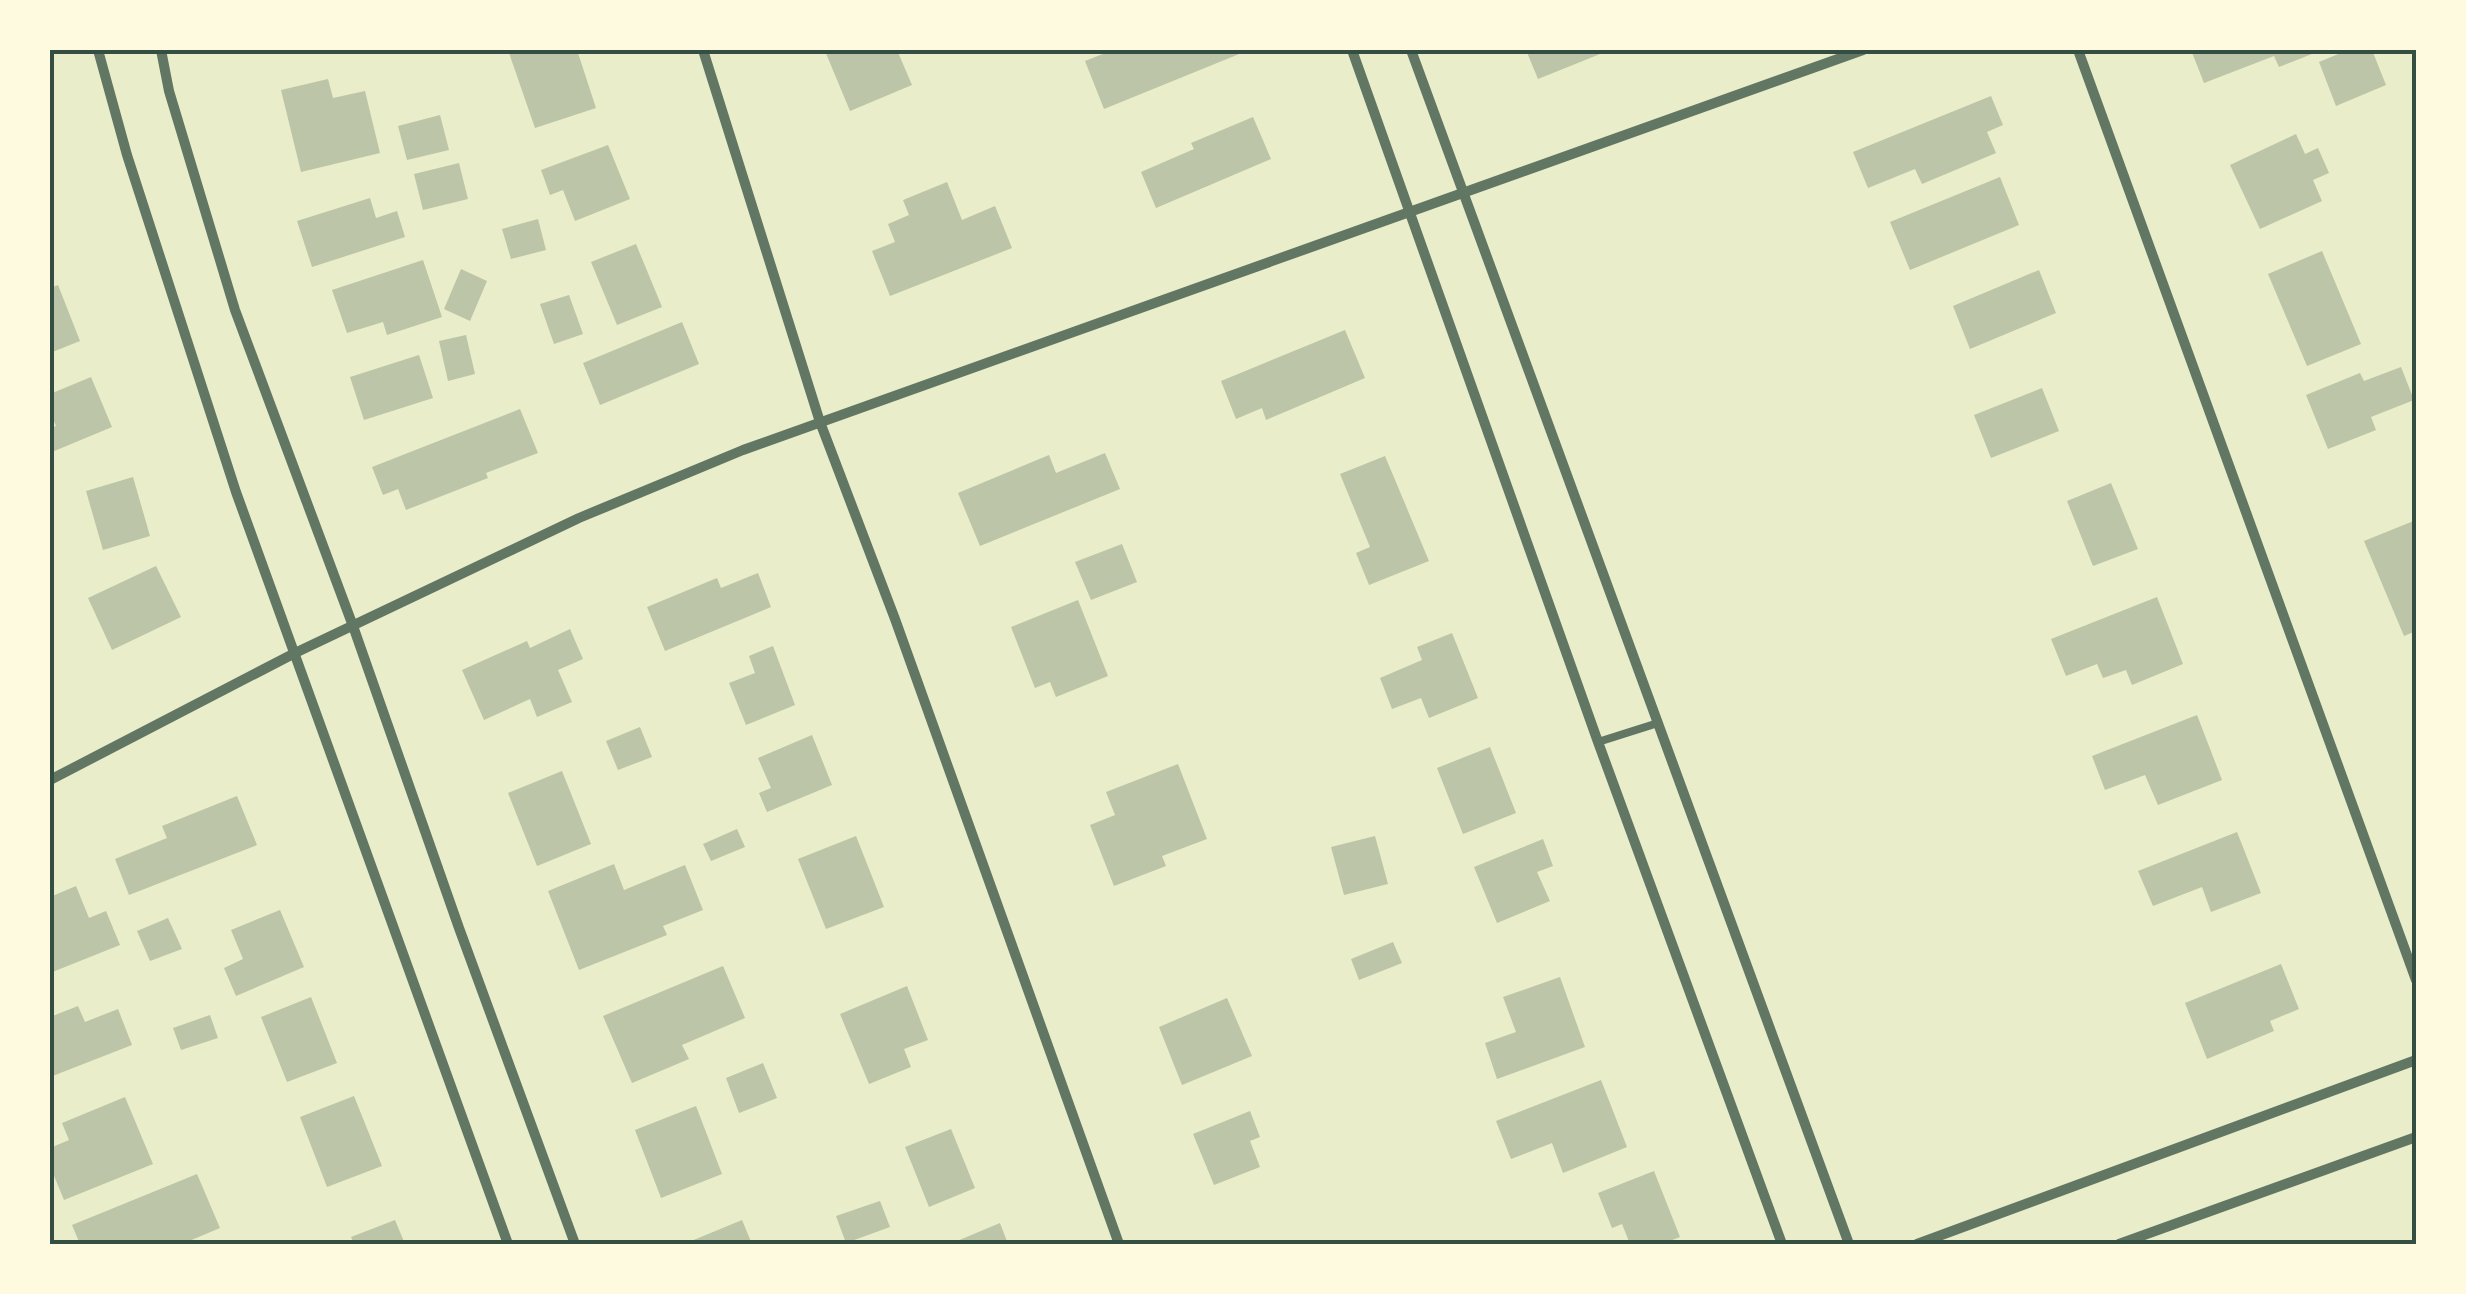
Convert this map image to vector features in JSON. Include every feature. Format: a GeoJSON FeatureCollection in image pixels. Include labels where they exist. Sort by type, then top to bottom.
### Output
{"type":"FeatureCollection","features":[{"type":"Feature","properties":{"kind":"street"},"geometry":{"type":"LineString","coordinates":[[98,50],[126,155],[236,492],[508,1244]]}},
{"type":"Feature","properties":{"kind":"street"},"geometry":{"type":"LineString","coordinates":[[160,50],[235,310],[575,1244]]}},
{"type":"Feature","properties":{"kind":"street"},"geometry":{"type":"LineString","coordinates":[[703,50],[820,422],[1120,1244]]}},
{"type":"Feature","properties":{"kind":"street"},"geometry":{"type":"LineString","coordinates":[[1352,50],[1598,742],[1782,1244]]}},
{"type":"Feature","properties":{"kind":"street"},"geometry":{"type":"LineString","coordinates":[[1411,50],[1849,1244]]}},
{"type":"Feature","properties":{"kind":"street"},"geometry":{"type":"LineString","coordinates":[[50,780],[295,653],[579,518],[743,450],[1863,50]]}},
{"type":"Feature","properties":{"kind":"street"},"geometry":{"type":"LineString","coordinates":[[2078,50],[2416,980]]}},
{"type":"Feature","properties":{"kind":"street"},"geometry":{"type":"LineString","coordinates":[[1917,1244],[2416,1060]]}},
{"type":"Feature","properties":{"kind":"street"},"geometry":{"type":"LineString","coordinates":[[2119,1244],[2416,1136]]}},
{"type":"Feature","properties":{"kind":"lane"},"geometry":{"type":"LineString","coordinates":[[1598,742],[1658,723]]}},
{"type":"Feature","properties":{"kind":"building"},"geometry":{"type":"Polygon","coordinates":[[[508,50],[577,50],[596,108],[535,128],[508,50]]]}},
{"type":"Feature","properties":{"kind":"building"},"geometry":{"type":"Polygon","coordinates":[[[897,50],[912,85],[850,111],[825,51],[897,50]]]}},
{"type":"Feature","properties":{"kind":"building"},"geometry":{"type":"Polygon","coordinates":[[[1113,50],[1249,50],[1104,109],[1085,61],[1113,50]]]}},
{"type":"Feature","properties":{"kind":"building"},"geometry":{"type":"Polygon","coordinates":[[[1526,50],[1610,50],[1538,79],[1526,50]]]}},
{"type":"Feature","properties":{"kind":"building"},"geometry":{"type":"Polygon","coordinates":[[[2191,50],[2322,50],[2279,67],[2274,56],[2204,83],[2191,50]]]}},
{"type":"Feature","properties":{"kind":"building"},"geometry":{"type":"Polygon","coordinates":[[[2348,50],[2372,50],[2386,85],[2336,106],[2319,62],[2348,50]]]}},
{"type":"Feature","properties":{"kind":"building"},"geometry":{"type":"Polygon","coordinates":[[[328,79],[333,98],[365,91],[380,153],[301,172],[281,90],[328,79]]]}},
{"type":"Feature","properties":{"kind":"building"},"geometry":{"type":"Polygon","coordinates":[[[1991,96],[2003,125],[1987,132],[1996,153],[1922,184],[1915,169],[1868,188],[1853,152],[1991,96]]]}},
{"type":"Feature","properties":{"kind":"building"},"geometry":{"type":"Polygon","coordinates":[[[440,115],[449,150],[407,160],[398,126],[440,115]]]}},
{"type":"Feature","properties":{"kind":"building"},"geometry":{"type":"Polygon","coordinates":[[[1253,117],[1271,159],[1156,208],[1141,172],[1194,149],[1191,143],[1253,117]]]}},
{"type":"Feature","properties":{"kind":"building"},"geometry":{"type":"Polygon","coordinates":[[[2296,134],[2305,154],[2318,148],[2329,173],[2313,180],[2322,201],[2260,229],[2230,165],[2296,134]]]}},
{"type":"Feature","properties":{"kind":"building"},"geometry":{"type":"Polygon","coordinates":[[[608,145],[630,199],[575,221],[563,190],[550,195],[541,170],[608,145]]]}},
{"type":"Feature","properties":{"kind":"building"},"geometry":{"type":"Polygon","coordinates":[[[459,163],[468,199],[423,210],[414,174],[459,163]]]}},
{"type":"Feature","properties":{"kind":"building"},"geometry":{"type":"Polygon","coordinates":[[[2000,177],[2019,225],[1910,270],[1890,222],[2000,177]]]}},
{"type":"Feature","properties":{"kind":"building"},"geometry":{"type":"Polygon","coordinates":[[[947,182],[962,220],[995,206],[1012,248],[890,296],[872,251],[895,242],[888,224],[909,215],[903,200],[947,182]]]}},
{"type":"Feature","properties":{"kind":"building"},"geometry":{"type":"Polygon","coordinates":[[[370,198],[376,218],[397,211],[405,237],[312,267],[297,221],[370,198]]]}},
{"type":"Feature","properties":{"kind":"building"},"geometry":{"type":"Polygon","coordinates":[[[538,219],[546,250],[511,259],[502,229],[538,219]]]}},
{"type":"Feature","properties":{"kind":"building"},"geometry":{"type":"Polygon","coordinates":[[[636,244],[662,307],[617,325],[591,262],[636,244]]]}},
{"type":"Feature","properties":{"kind":"building"},"geometry":{"type":"Polygon","coordinates":[[[2322,251],[2361,344],[2307,366],[2268,274],[2322,251]]]}},
{"type":"Feature","properties":{"kind":"building"},"geometry":{"type":"Polygon","coordinates":[[[423,260],[442,317],[387,335],[383,322],[347,333],[332,290],[423,260]]]}},
{"type":"Feature","properties":{"kind":"building"},"geometry":{"type":"Polygon","coordinates":[[[461,269],[487,281],[470,321],[444,309],[461,269]]]}},
{"type":"Feature","properties":{"kind":"building"},"geometry":{"type":"Polygon","coordinates":[[[2039,270],[2056,313],[1970,349],[1953,306],[2039,270]]]}},
{"type":"Feature","properties":{"kind":"building"},"geometry":{"type":"Polygon","coordinates":[[[58,285],[80,341],[50,353],[50,288],[58,285]]]}},
{"type":"Feature","properties":{"kind":"building"},"geometry":{"type":"Polygon","coordinates":[[[569,295],[583,334],[554,344],[540,304],[569,295]]]}},
{"type":"Feature","properties":{"kind":"building"},"geometry":{"type":"Polygon","coordinates":[[[682,322],[699,364],[600,405],[583,363],[682,322]]]}},
{"type":"Feature","properties":{"kind":"building"},"geometry":{"type":"Polygon","coordinates":[[[1345,330],[1365,378],[1266,420],[1262,408],[1236,419],[1221,381],[1345,330]]]}},
{"type":"Feature","properties":{"kind":"building"},"geometry":{"type":"Polygon","coordinates":[[[466,335],[475,374],[448,381],[439,341],[466,335]]]}},
{"type":"Feature","properties":{"kind":"building"},"geometry":{"type":"Polygon","coordinates":[[[419,355],[433,398],[364,420],[350,377],[419,355]]]}},
{"type":"Feature","properties":{"kind":"building"},"geometry":{"type":"Polygon","coordinates":[[[2401,367],[2414,400],[2371,417],[2376,430],[2328,449],[2306,395],[2360,373],[2364,381],[2401,367]]]}},
{"type":"Feature","properties":{"kind":"building"},"geometry":{"type":"Polygon","coordinates":[[[91,377],[112,427],[52,452],[50,428],[56,426],[50,412],[50,394],[91,377]]]}},
{"type":"Feature","properties":{"kind":"building"},"geometry":{"type":"Polygon","coordinates":[[[2042,388],[2059,431],[1991,458],[1974,415],[2042,388]]]}},
{"type":"Feature","properties":{"kind":"building"},"geometry":{"type":"Polygon","coordinates":[[[520,409],[538,453],[486,473],[488,478],[406,510],[398,489],[383,495],[372,467],[520,409]]]}},
{"type":"Feature","properties":{"kind":"building"},"geometry":{"type":"Polygon","coordinates":[[[1105,453],[1120,489],[980,546],[958,493],[1049,455],[1056,473],[1105,453]]]}},
{"type":"Feature","properties":{"kind":"building"},"geometry":{"type":"Polygon","coordinates":[[[1385,456],[1429,561],[1369,585],[1356,553],[1370,547],[1340,474],[1385,456]]]}},
{"type":"Feature","properties":{"kind":"building"},"geometry":{"type":"Polygon","coordinates":[[[133,477],[150,536],[103,550],[86,491],[133,477]]]}},
{"type":"Feature","properties":{"kind":"building"},"geometry":{"type":"Polygon","coordinates":[[[2111,483],[2138,549],[2093,566],[2067,501],[2111,483]]]}},
{"type":"Feature","properties":{"kind":"building"},"geometry":{"type":"Polygon","coordinates":[[[2416,520],[2416,631],[2404,636],[2364,541],[2416,520]]]}},
{"type":"Feature","properties":{"kind":"building"},"geometry":{"type":"Polygon","coordinates":[[[1122,544],[1137,582],[1091,600],[1075,562],[1122,544]]]}},
{"type":"Feature","properties":{"kind":"building"},"geometry":{"type":"Polygon","coordinates":[[[156,566],[181,617],[112,650],[88,598],[156,566]]]}},
{"type":"Feature","properties":{"kind":"building"},"geometry":{"type":"Polygon","coordinates":[[[758,573],[771,607],[665,651],[647,607],[717,578],[721,588],[758,573]]]}},
{"type":"Feature","properties":{"kind":"building"},"geometry":{"type":"Polygon","coordinates":[[[2157,597],[2183,664],[2132,685],[2126,670],[2103,678],[2097,664],[2066,676],[2051,639],[2157,597]]]}},
{"type":"Feature","properties":{"kind":"building"},"geometry":{"type":"Polygon","coordinates":[[[1078,600],[1108,676],[1056,697],[1050,682],[1035,688],[1011,627],[1078,600]]]}},
{"type":"Feature","properties":{"kind":"building"},"geometry":{"type":"Polygon","coordinates":[[[570,629],[583,659],[558,670],[572,702],[537,717],[530,699],[484,720],[462,670],[527,641],[530,648],[570,629]]]}},
{"type":"Feature","properties":{"kind":"building"},"geometry":{"type":"Polygon","coordinates":[[[1452,633],[1478,698],[1429,718],[1421,698],[1392,709],[1380,678],[1422,660],[1417,647],[1452,633]]]}},
{"type":"Feature","properties":{"kind":"building"},"geometry":{"type":"Polygon","coordinates":[[[773,646],[795,705],[746,725],[729,683],[755,673],[749,656],[773,646]]]}},
{"type":"Feature","properties":{"kind":"building"},"geometry":{"type":"Polygon","coordinates":[[[2197,715],[2222,780],[2158,805],[2145,775],[2105,790],[2092,756],[2197,715]]]}},
{"type":"Feature","properties":{"kind":"building"},"geometry":{"type":"Polygon","coordinates":[[[640,727],[652,757],[618,770],[606,741],[640,727]]]}},
{"type":"Feature","properties":{"kind":"building"},"geometry":{"type":"Polygon","coordinates":[[[812,735],[832,785],[767,812],[759,793],[771,788],[758,758],[812,735]]]}},
{"type":"Feature","properties":{"kind":"building"},"geometry":{"type":"Polygon","coordinates":[[[1490,747],[1516,813],[1463,834],[1437,768],[1490,747]]]}},
{"type":"Feature","properties":{"kind":"building"},"geometry":{"type":"Polygon","coordinates":[[[1178,764],[1207,839],[1162,856],[1166,866],[1114,886],[1090,825],[1115,815],[1106,792],[1178,764]]]}},
{"type":"Feature","properties":{"kind":"building"},"geometry":{"type":"Polygon","coordinates":[[[562,771],[591,844],[537,866],[508,793],[562,771]]]}},
{"type":"Feature","properties":{"kind":"building"},"geometry":{"type":"Polygon","coordinates":[[[237,796],[257,845],[129,895],[115,859],[167,838],[162,826],[237,796]]]}},
{"type":"Feature","properties":{"kind":"building"},"geometry":{"type":"Polygon","coordinates":[[[737,829],[745,847],[711,861],[703,844],[737,829]]]}},
{"type":"Feature","properties":{"kind":"building"},"geometry":{"type":"Polygon","coordinates":[[[2237,832],[2261,893],[2211,912],[2202,887],[2153,906],[2138,871],[2237,832]]]}},
{"type":"Feature","properties":{"kind":"building"},"geometry":{"type":"Polygon","coordinates":[[[856,836],[884,907],[826,929],[798,859],[856,836]]]}},
{"type":"Feature","properties":{"kind":"building"},"geometry":{"type":"Polygon","coordinates":[[[1375,836],[1388,884],[1344,895],[1331,847],[1375,836]]]}},
{"type":"Feature","properties":{"kind":"building"},"geometry":{"type":"Polygon","coordinates":[[[1543,839],[1553,866],[1537,872],[1550,901],[1497,923],[1474,867],[1543,839]]]}},
{"type":"Feature","properties":{"kind":"building"},"geometry":{"type":"Polygon","coordinates":[[[614,864],[624,890],[685,865],[703,910],[663,926],[667,935],[579,970],[548,891],[614,864]]]}},
{"type":"Feature","properties":{"kind":"building"},"geometry":{"type":"Polygon","coordinates":[[[76,886],[89,918],[106,911],[120,945],[50,973],[50,897],[76,886]]]}},
{"type":"Feature","properties":{"kind":"building"},"geometry":{"type":"Polygon","coordinates":[[[280,910],[304,967],[236,996],[224,968],[243,959],[231,930],[280,910]]]}},
{"type":"Feature","properties":{"kind":"building"},"geometry":{"type":"Polygon","coordinates":[[[168,918],[182,949],[150,961],[137,931],[168,918]]]}},
{"type":"Feature","properties":{"kind":"building"},"geometry":{"type":"Polygon","coordinates":[[[1393,942],[1402,963],[1359,980],[1351,959],[1393,942]]]}},
{"type":"Feature","properties":{"kind":"building"},"geometry":{"type":"Polygon","coordinates":[[[2281,964],[2299,1009],[2270,1021],[2274,1031],[2207,1059],[2185,1003],[2281,964]]]}},
{"type":"Feature","properties":{"kind":"building"},"geometry":{"type":"Polygon","coordinates":[[[723,966],[745,1018],[682,1045],[689,1059],[632,1083],[603,1016],[723,966]]]}},
{"type":"Feature","properties":{"kind":"building"},"geometry":{"type":"Polygon","coordinates":[[[1560,977],[1585,1047],[1497,1079],[1485,1043],[1516,1032],[1503,997],[1560,977]]]}},
{"type":"Feature","properties":{"kind":"building"},"geometry":{"type":"Polygon","coordinates":[[[907,986],[928,1040],[904,1049],[911,1067],[869,1084],[840,1014],[907,986]]]}},
{"type":"Feature","properties":{"kind":"building"},"geometry":{"type":"Polygon","coordinates":[[[311,997],[337,1063],[287,1082],[261,1017],[311,997]]]}},
{"type":"Feature","properties":{"kind":"building"},"geometry":{"type":"Polygon","coordinates":[[[1227,998],[1252,1056],[1182,1085],[1159,1027],[1227,998]]]}},
{"type":"Feature","properties":{"kind":"building"},"geometry":{"type":"Polygon","coordinates":[[[78,1006],[85,1022],[118,1009],[132,1045],[50,1077],[50,1017],[78,1006]]]}},
{"type":"Feature","properties":{"kind":"building"},"geometry":{"type":"Polygon","coordinates":[[[210,1015],[218,1038],[181,1050],[173,1028],[210,1015]]]}},
{"type":"Feature","properties":{"kind":"building"},"geometry":{"type":"Polygon","coordinates":[[[763,1063],[777,1098],[739,1113],[726,1078],[763,1063]]]}},
{"type":"Feature","properties":{"kind":"building"},"geometry":{"type":"Polygon","coordinates":[[[1601,1080],[1627,1147],[1563,1173],[1552,1143],[1511,1159],[1496,1121],[1601,1080]]]}},
{"type":"Feature","properties":{"kind":"building"},"geometry":{"type":"Polygon","coordinates":[[[354,1096],[382,1166],[327,1187],[300,1117],[354,1096]]]}},
{"type":"Feature","properties":{"kind":"building"},"geometry":{"type":"Polygon","coordinates":[[[125,1097],[153,1164],[64,1200],[50,1166],[50,1148],[69,1140],[62,1123],[125,1097]]]}},
{"type":"Feature","properties":{"kind":"building"},"geometry":{"type":"Polygon","coordinates":[[[696,1106],[722,1174],[661,1198],[635,1130],[696,1106]]]}},
{"type":"Feature","properties":{"kind":"building"},"geometry":{"type":"Polygon","coordinates":[[[1250,1111],[1260,1137],[1250,1141],[1260,1167],[1214,1185],[1193,1134],[1250,1111]]]}},
{"type":"Feature","properties":{"kind":"building"},"geometry":{"type":"Polygon","coordinates":[[[951,1129],[975,1188],[929,1207],[905,1147],[951,1129]]]}},
{"type":"Feature","properties":{"kind":"building"},"geometry":{"type":"Polygon","coordinates":[[[1654,1171],[1680,1237],[1662,1244],[1630,1244],[1622,1224],[1612,1228],[1598,1193],[1654,1171]]]}},
{"type":"Feature","properties":{"kind":"building"},"geometry":{"type":"Polygon","coordinates":[[[197,1174],[220,1228],[182,1244],[80,1244],[72,1225],[197,1174]]]}},
{"type":"Feature","properties":{"kind":"building"},"geometry":{"type":"Polygon","coordinates":[[[880,1201],[890,1227],[846,1243],[836,1216],[880,1201]]]}},
{"type":"Feature","properties":{"kind":"building"},"geometry":{"type":"Polygon","coordinates":[[[395,1220],[405,1244],[354,1244],[351,1237],[395,1220]]]}},
{"type":"Feature","properties":{"kind":"building"},"geometry":{"type":"Polygon","coordinates":[[[742,1220],[752,1244],[684,1244],[742,1220]]]}},
{"type":"Feature","properties":{"kind":"building"},"geometry":{"type":"Polygon","coordinates":[[[1000,1223],[1008,1244],[950,1244],[1000,1223]]]}}]}
